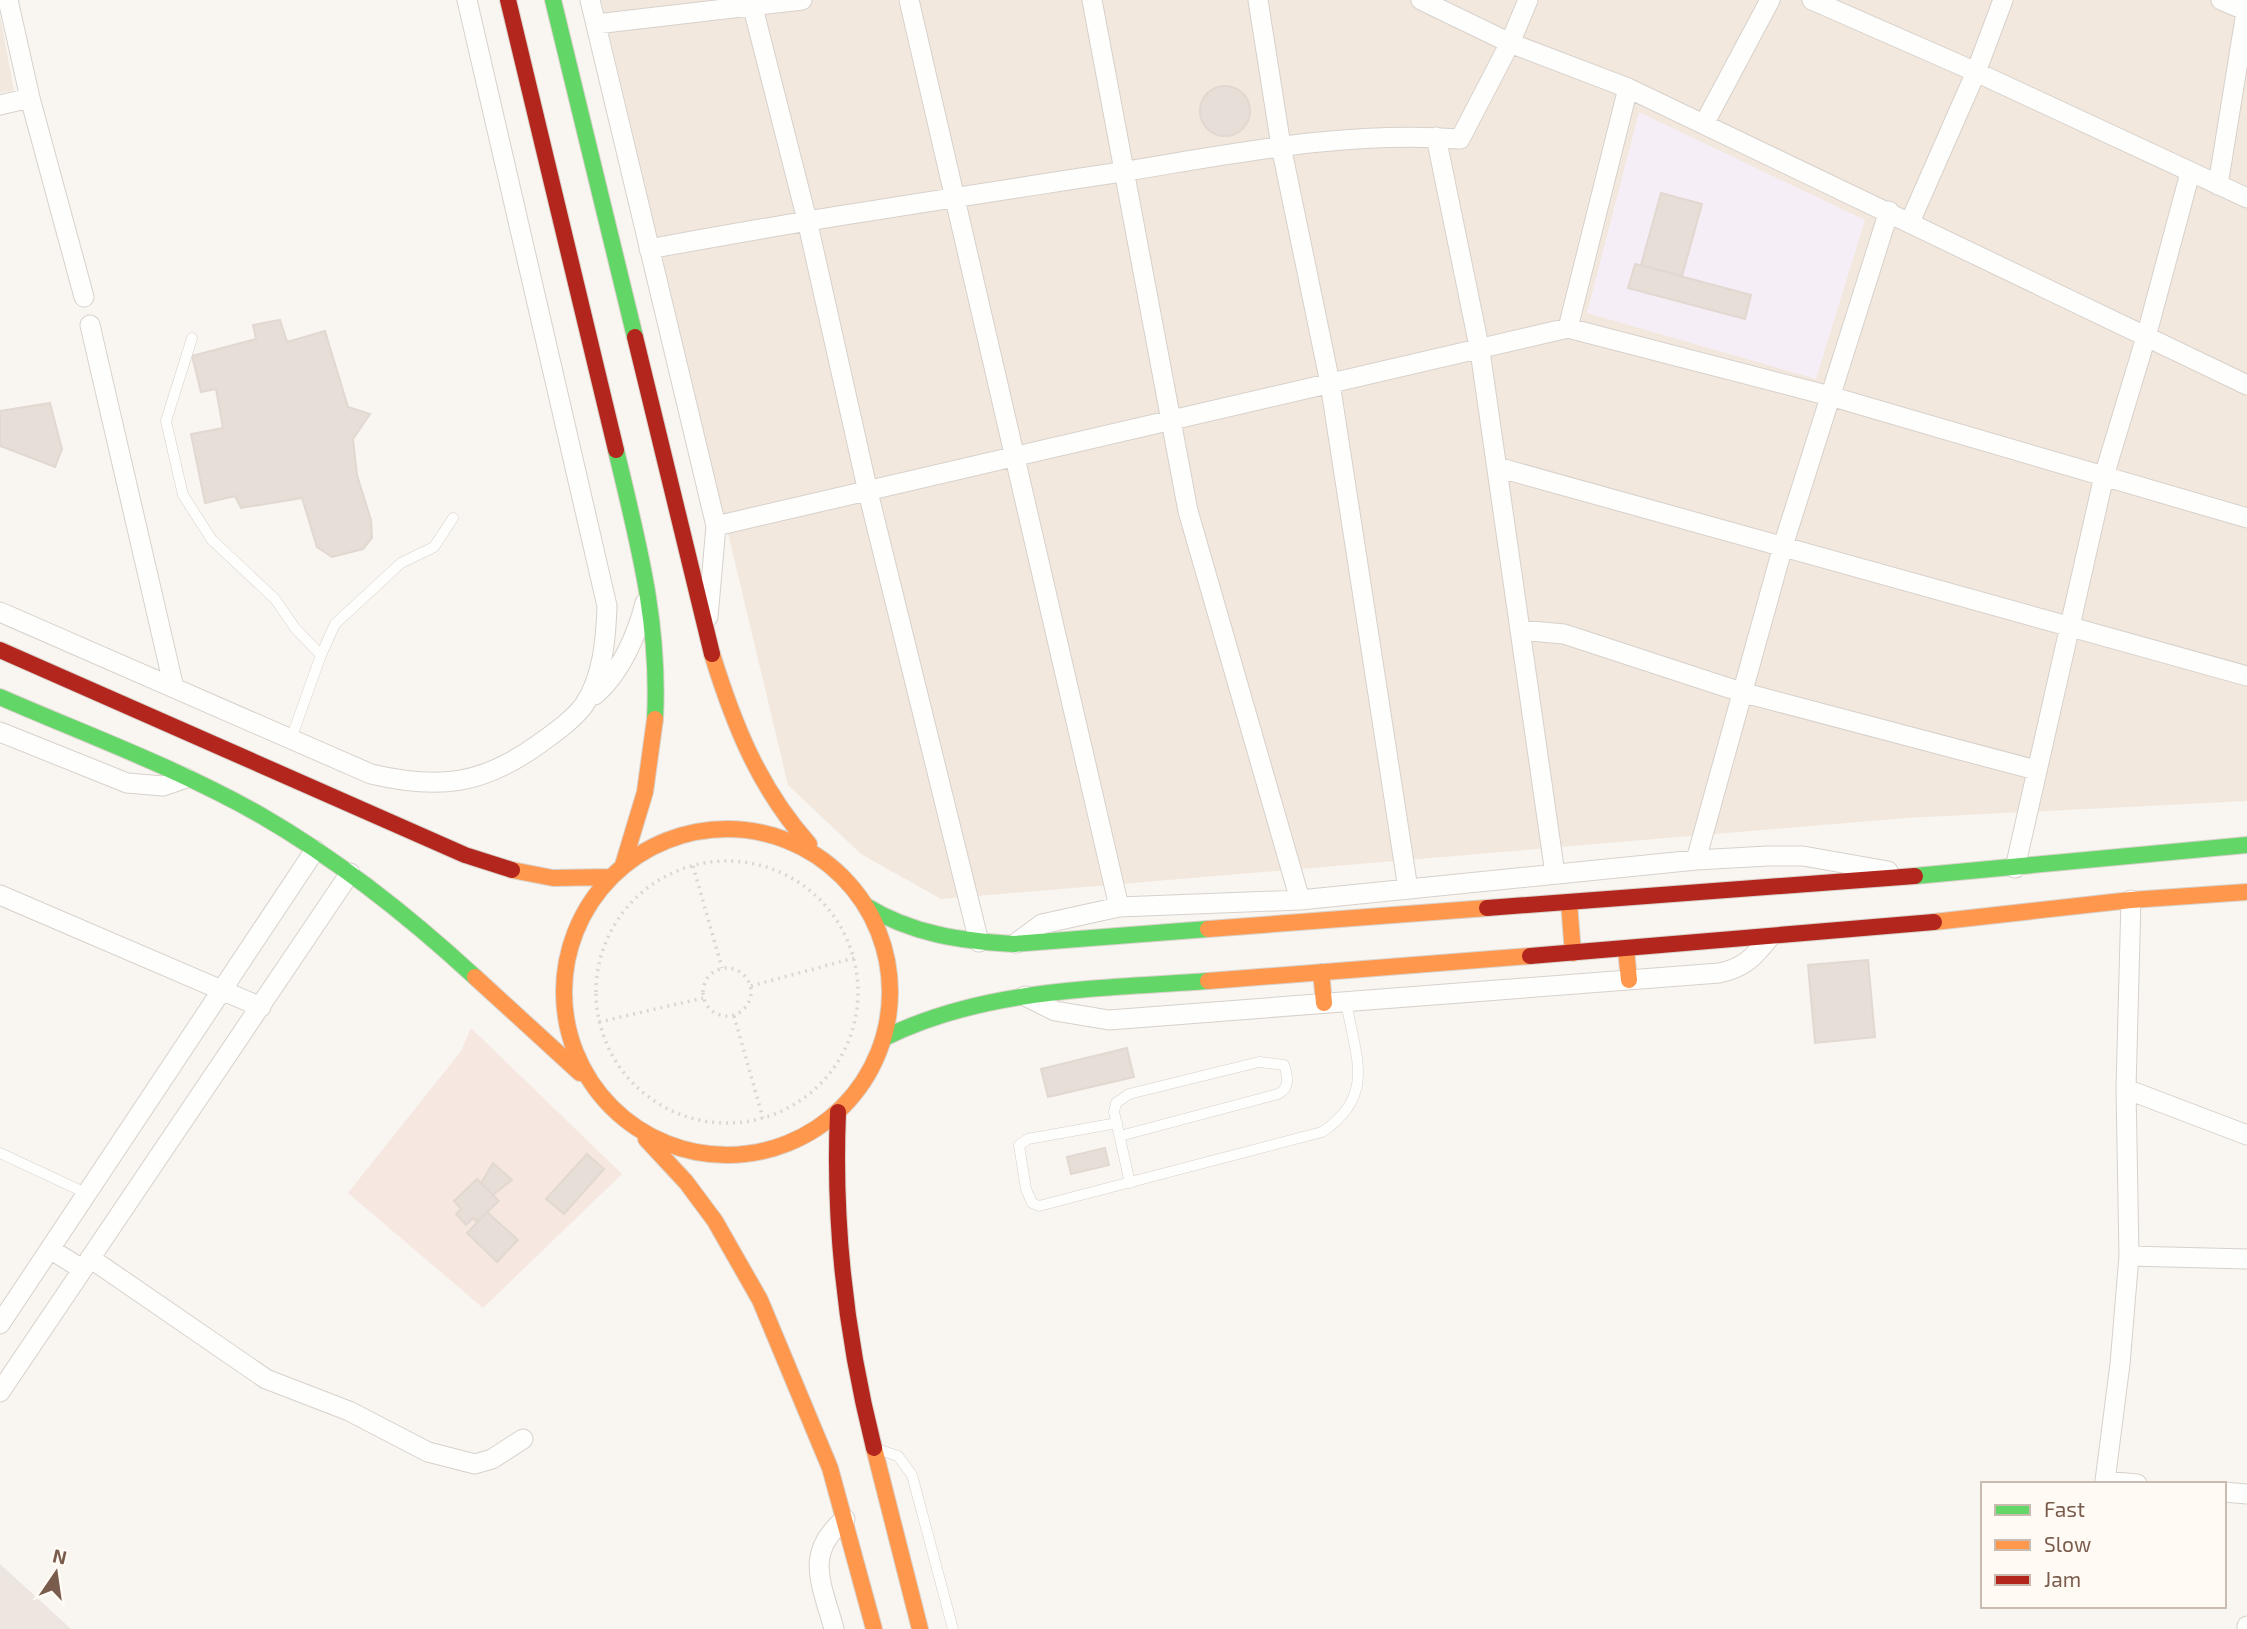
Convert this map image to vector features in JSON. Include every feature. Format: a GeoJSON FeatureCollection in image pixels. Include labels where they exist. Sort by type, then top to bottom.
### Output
{"type":"FeatureCollection","features":[{"type":"Feature","properties":{"kind":"main road"},"geometry":{"type":"LineString","coordinates":[[508,0],[637,528],[649,588],[654,638],[654,727],[648,781],[623,865]]}},
{"type":"Feature","properties":{"kind":"main road"},"geometry":{"type":"LineString","coordinates":[[553,0],[707,636],[724,691],[762,786],[783,817],[866,906],[887,920],[911,930],[979,942],[1014,944],[2015,868],[2132,868],[2247,845]]}},
{"type":"Feature","properties":{"kind":"main road"},"geometry":{"type":"LineString","coordinates":[[0,650],[476,859],[531,878],[577,880],[611,877]]}},
{"type":"Feature","properties":{"kind":"main road"},"geometry":{"type":"LineString","coordinates":[[0,697],[186,778],[262,816],[350,873],[439,944],[632,1124],[686,1181],[741,1262],[809,1417],[845,1519],[874,1629]]}},
{"type":"Feature","properties":{"kind":"main road"},"geometry":{"type":"LineString","coordinates":[[598,1092],[586,1074],[569,1035],[564,1003],[564,971],[568,950],[584,911],[623,865],[667,840],[716,829],[755,831],[775,836],[812,852],[828,864]]}},
{"type":"Feature","properties":{"kind":"main road"},"geometry":{"type":"LineString","coordinates":[[2131,900],[2132,868]]}},
{"type":"Feature","properties":{"kind":"main road"},"geometry":{"type":"LineString","coordinates":[[884,1038],[919,1020],[955,1007],[1024,995],[1769,938],[2131,900],[2247,892]]}},
{"type":"Feature","properties":{"kind":"main road"},"geometry":{"type":"LineString","coordinates":[[1569,902],[1573,953]]}},
{"type":"Feature","properties":{"kind":"main road"},"geometry":{"type":"LineString","coordinates":[[632,1124],[651,1136],[692,1151],[737,1155],[780,1146],[811,1132],[838,1112],[870,1071],[884,1038],[890,1005],[889,970],[881,937],[866,906]]}},
{"type":"Feature","properties":{"kind":"main road"},"geometry":{"type":"LineString","coordinates":[[1626,949],[1629,980]]}},
{"type":"Feature","properties":{"kind":"main road"},"geometry":{"type":"LineString","coordinates":[[1321,972],[1324,1003]]}},
{"type":"Feature","properties":{"kind":"main road"},"geometry":{"type":"LineString","coordinates":[[838,1112],[833,1182],[837,1253],[850,1332],[875,1448],[920,1629]]}},
{"type":"Feature","properties":{"kind":"street"},"geometry":{"type":"LineString","coordinates":[[8,0],[30,98],[84,297]]}},
{"type":"Feature","properties":{"kind":"street"},"geometry":{"type":"LineString","coordinates":[[467,0],[607,606],[600,663],[584,705]]}},
{"type":"Feature","properties":{"kind":"street"},"geometry":{"type":"LineString","coordinates":[[590,0],[716,526],[707,636]]}},
{"type":"Feature","properties":{"kind":"street"},"geometry":{"type":"LineString","coordinates":[[596,24],[752,3],[802,0]]}},
{"type":"Feature","properties":{"kind":"street"},"geometry":{"type":"LineString","coordinates":[[909,0],[1119,907]]}},
{"type":"Feature","properties":{"kind":"street"},"geometry":{"type":"LineString","coordinates":[[1092,0],[1188,511],[1300,900]]}},
{"type":"Feature","properties":{"kind":"street"},"geometry":{"type":"LineString","coordinates":[[1258,0],[1281,146],[1330,383],[1408,889]]}},
{"type":"Feature","properties":{"kind":"street"},"geometry":{"type":"LineString","coordinates":[[1421,0],[1510,43],[1628,88],[2247,385]]}},
{"type":"Feature","properties":{"kind":"street"},"geometry":{"type":"LineString","coordinates":[[649,249],[807,220],[1281,146],[1401,136],[1460,139],[1510,43],[1528,0]]}},
{"type":"Feature","properties":{"kind":"street"},"geometry":{"type":"LineString","coordinates":[[1704,124],[1770,0]]}},
{"type":"Feature","properties":{"kind":"street"},"geometry":{"type":"LineString","coordinates":[[1812,0],[1976,72],[2247,198]]}},
{"type":"Feature","properties":{"kind":"street"},"geometry":{"type":"LineString","coordinates":[[1910,222],[1976,72],[2003,0]]}},
{"type":"Feature","properties":{"kind":"street"},"geometry":{"type":"LineString","coordinates":[[2218,185],[2247,9],[2221,0]]}},
{"type":"Feature","properties":{"kind":"street"},"geometry":{"type":"LineString","coordinates":[[752,3],[807,220],[868,492],[979,942]]}},
{"type":"Feature","properties":{"kind":"street"},"geometry":{"type":"LineString","coordinates":[[1567,328],[1628,88]]}},
{"type":"Feature","properties":{"kind":"street"},"geometry":{"type":"LineString","coordinates":[[0,105],[30,98]]}},
{"type":"Feature","properties":{"kind":"street"},"geometry":{"type":"LineString","coordinates":[[1436,137],[1480,351],[1555,874]]}},
{"type":"Feature","properties":{"kind":"street"},"geometry":{"type":"LineString","coordinates":[[2015,868],[2104,476],[2146,337],[2190,173]]}},
{"type":"Feature","properties":{"kind":"street"},"geometry":{"type":"LineString","coordinates":[[1696,860],[1783,546],[1889,211]]}},
{"type":"Feature","properties":{"kind":"street"},"geometry":{"type":"LineString","coordinates":[[90,325],[174,688]]}},
{"type":"Feature","properties":{"kind":"street"},"geometry":{"type":"LineString","coordinates":[[716,526],[868,492],[1014,455],[1480,351],[1567,328],[1830,396],[2247,518]]}},
{"type":"Feature","properties":{"kind":"street"},"geometry":{"type":"LineString","coordinates":[[1497,467],[2247,676]]}},
{"type":"Feature","properties":{"kind":"street"},"geometry":{"type":"LineString","coordinates":[[0,612],[372,774],[403,781],[450,782],[492,773],[517,760],[553,734],[603,688],[629,649],[639,627],[649,588]]}},
{"type":"Feature","properties":{"kind":"street"},"geometry":{"type":"LineString","coordinates":[[1520,630],[1564,634],[1741,692],[2036,770]]}},
{"type":"Feature","properties":{"kind":"street"},"geometry":{"type":"LineString","coordinates":[[0,732],[127,783],[163,786],[186,778]]}},
{"type":"Feature","properties":{"kind":"street"},"geometry":{"type":"LineString","coordinates":[[0,1324],[315,850]]}},
{"type":"Feature","properties":{"kind":"street"},"geometry":{"type":"LineString","coordinates":[[1014,944],[1042,924],[1119,907],[1300,900],[1696,860],[1803,856],[1913,876]]}},
{"type":"Feature","properties":{"kind":"street"},"geometry":{"type":"LineString","coordinates":[[0,1392],[350,873]]}},
{"type":"Feature","properties":{"kind":"street"},"geometry":{"type":"LineString","coordinates":[[0,895],[225,989],[261,1007]]}},
{"type":"Feature","properties":{"kind":"street"},"geometry":{"type":"LineString","coordinates":[[2116,1482],[2105,1481],[2120,1364],[2129,1256],[2126,1089],[2131,900]]}},
{"type":"Feature","properties":{"kind":"street"},"geometry":{"type":"LineString","coordinates":[[1024,995],[1055,1011],[1109,1020],[1346,1002],[1737,969],[1752,960],[1769,938]]}},
{"type":"Feature","properties":{"kind":"street"},"geometry":{"type":"LineString","coordinates":[[2126,1089],[2247,1135]]}},
{"type":"Feature","properties":{"kind":"street"},"geometry":{"type":"LineString","coordinates":[[50,1249],[86,1264],[266,1379],[349,1411],[428,1452],[475,1464],[492,1459],[523,1439]]}},
{"type":"Feature","properties":{"kind":"street"},"geometry":{"type":"LineString","coordinates":[[2129,1256],[2247,1259]]}},
{"type":"Feature","properties":{"kind":"street"},"geometry":{"type":"LineString","coordinates":[[2226,1492],[2247,1494]]}},
{"type":"Feature","properties":{"kind":"street"},"geometry":{"type":"LineString","coordinates":[[834,1629],[818,1562],[821,1545],[829,1533],[845,1519]]}},
{"type":"Feature","properties":{"kind":"lane"},"geometry":{"type":"LineString","coordinates":[[191,338],[166,421],[183,495],[212,540],[275,599],[295,628],[321,656]]}},
{"type":"Feature","properties":{"kind":"lane"},"geometry":{"type":"LineString","coordinates":[[291,739],[335,624],[401,564],[434,547],[453,518]]}},
{"type":"Feature","properties":{"kind":"lane"},"geometry":{"type":"LineString","coordinates":[[1117,1123],[1023,1141],[1018,1150],[1026,1189],[1032,1203],[1039,1206],[1313,1136],[1333,1124],[1351,1106],[1358,1087],[1346,1002]]}},
{"type":"Feature","properties":{"kind":"lane"},"geometry":{"type":"LineString","coordinates":[[1120,1136],[1278,1094],[1287,1087],[1284,1065],[1277,1062],[1259,1062],[1129,1094],[1116,1104],[1117,1123],[1130,1183]]}},
{"type":"Feature","properties":{"kind":"lane"},"geometry":{"type":"LineString","coordinates":[[0,1153],[88,1194]]}},
{"type":"Feature","properties":{"kind":"lane"},"geometry":{"type":"LineString","coordinates":[[875,1448],[898,1455],[912,1475],[953,1629]]}},
{"type":"Feature","properties":{"kind":"path"},"geometry":{"type":"LineString","coordinates":[[720,861],[748,863],[774,870],[799,882],[820,899],[837,921],[854,958],[858,985],[857,1012],[845,1051],[830,1073],[811,1093],[788,1108],[763,1118],[731,1123],[698,1120],[654,1100],[619,1066],[599,1022],[597,972],[614,925],[648,887],[693,866],[720,861]]}},
{"type":"Feature","properties":{"kind":"path"},"geometry":{"type":"LineString","coordinates":[[693,866],[722,968]]}},
{"type":"Feature","properties":{"kind":"path"},"geometry":{"type":"LineString","coordinates":[[751,986],[854,958]]}},
{"type":"Feature","properties":{"kind":"path"},"geometry":{"type":"LineString","coordinates":[[722,968],[742,972],[751,986],[749,1004],[734,1016],[713,1012],[703,998],[707,978],[722,968]]}},
{"type":"Feature","properties":{"kind":"path"},"geometry":{"type":"LineString","coordinates":[[599,1022],[703,998]]}},
{"type":"Feature","properties":{"kind":"path"},"geometry":{"type":"LineString","coordinates":[[734,1016],[763,1118]]}},
{"type":"Feature","properties":{"kind":"shaded area"},"geometry":{"type":"Polygon","coordinates":[[[601,0],[2247,0],[2247,801],[1906,818],[941,899],[861,854],[788,785],[601,0]]]}},
{"type":"Feature","properties":{"kind":"shaded area"},"geometry":{"type":"Polygon","coordinates":[[[0,16],[14,90],[0,93],[0,16]]]}},
{"type":"Feature","properties":{"kind":"shaded area"},"geometry":{"type":"Polygon","coordinates":[[[1639,112],[1865,220],[1816,379],[1587,313],[1639,112]]]}},
{"type":"Feature","properties":{"kind":"shaded area"},"geometry":{"type":"Polygon","coordinates":[[[471,1028],[622,1174],[483,1308],[348,1193],[461,1051],[471,1028]]]}},
{"type":"Feature","properties":{"kind":"shaded area"},"geometry":{"type":"Polygon","coordinates":[[[0,1564],[71,1629],[0,1629],[0,1564]]]}},
{"type":"Feature","properties":{"kind":"building"},"geometry":{"type":"Polygon","coordinates":[[[1225,86],[1243,93],[1250,111],[1243,129],[1225,136],[1207,129],[1200,111],[1207,93],[1225,86]]]}},
{"type":"Feature","properties":{"kind":"building"},"geometry":{"type":"Polygon","coordinates":[[[1661,193],[1702,204],[1682,276],[1641,265],[1661,193]]]}},
{"type":"Feature","properties":{"kind":"building"},"geometry":{"type":"Polygon","coordinates":[[[1635,264],[1751,295],[1745,319],[1628,288],[1635,264]]]}},
{"type":"Feature","properties":{"kind":"building"},"geometry":{"type":"Polygon","coordinates":[[[280,320],[287,342],[325,331],[348,407],[370,414],[353,439],[357,475],[371,520],[372,538],[363,549],[332,557],[317,547],[302,498],[241,508],[235,496],[205,503],[191,434],[223,428],[216,389],[201,392],[192,356],[256,339],[253,325],[280,320]]]}},
{"type":"Feature","properties":{"kind":"building"},"geometry":{"type":"Polygon","coordinates":[[[50,403],[62,449],[55,467],[0,446],[0,411],[50,403]]]}},
{"type":"Feature","properties":{"kind":"building"},"geometry":{"type":"Polygon","coordinates":[[[1868,960],[1875,1037],[1815,1043],[1808,965],[1868,960]]]}},
{"type":"Feature","properties":{"kind":"building"},"geometry":{"type":"Polygon","coordinates":[[[1127,1048],[1134,1077],[1048,1097],[1041,1069],[1127,1048]]]}},
{"type":"Feature","properties":{"kind":"building"},"geometry":{"type":"Polygon","coordinates":[[[1105,1148],[1109,1165],[1071,1174],[1067,1157],[1105,1148]]]}},
{"type":"Feature","properties":{"kind":"building"},"geometry":{"type":"Polygon","coordinates":[[[587,1154],[604,1169],[564,1214],[546,1199],[587,1154]]]}},
{"type":"Feature","properties":{"kind":"building"},"geometry":{"type":"Polygon","coordinates":[[[493,1163],[512,1180],[493,1195],[481,1183],[493,1163]]]}},
{"type":"Feature","properties":{"kind":"building"},"geometry":{"type":"Polygon","coordinates":[[[477,1179],[499,1201],[477,1222],[473,1218],[466,1225],[456,1214],[461,1209],[454,1201],[477,1179]]]}},
{"type":"Feature","properties":{"kind":"building"},"geometry":{"type":"Polygon","coordinates":[[[487,1212],[518,1240],[497,1262],[467,1233],[487,1212]]]}},
{"type":"Feature","properties":{"kind":"traffic: fast"},"geometry":{"type":"LineString","coordinates":[[553,0],[635,337]]}},
{"type":"Feature","properties":{"kind":"traffic: fast"},"geometry":{"type":"LineString","coordinates":[[616,450],[651,616],[656,683],[655,719]]}},
{"type":"Feature","properties":{"kind":"traffic: fast"},"geometry":{"type":"LineString","coordinates":[[0,697],[166,768],[262,816],[318,851],[373,891],[475,977]]}},
{"type":"Feature","properties":{"kind":"traffic: fast"},"geometry":{"type":"LineString","coordinates":[[1915,876],[2247,845]]}},
{"type":"Feature","properties":{"kind":"traffic: fast"},"geometry":{"type":"LineString","coordinates":[[866,906],[919,930],[975,941],[1014,944],[1208,929]]}},
{"type":"Feature","properties":{"kind":"traffic: fast"},"geometry":{"type":"LineString","coordinates":[[884,1038],[962,1009],[1002,1000],[1084,989],[1208,981]]}},
{"type":"Feature","properties":{"kind":"traffic: slow"},"geometry":{"type":"LineString","coordinates":[[712,654],[729,706],[750,755],[776,801],[809,844]]}},
{"type":"Feature","properties":{"kind":"traffic: slow"},"geometry":{"type":"LineString","coordinates":[[623,865],[645,792],[655,719]]}},
{"type":"Feature","properties":{"kind":"traffic: slow"},"geometry":{"type":"LineString","coordinates":[[711,829],[743,829],[790,841],[818,856],[843,876],[863,901],[878,929],[887,960],[890,992],[887,1024],[878,1055],[863,1083],[843,1108],[818,1128],[790,1143],[743,1155],[711,1155],[680,1148],[650,1136],[623,1118],[601,1096],[583,1069],[571,1039],[564,1008],[564,976],[571,945],[583,915],[601,888],[623,866],[650,848],[680,836],[711,829]]}},
{"type":"Feature","properties":{"kind":"traffic: slow"},"geometry":{"type":"LineString","coordinates":[[512,870],[553,878],[611,877]]}},
{"type":"Feature","properties":{"kind":"traffic: slow"},"geometry":{"type":"LineString","coordinates":[[1934,922],[2131,900],[2247,892]]}},
{"type":"Feature","properties":{"kind":"traffic: slow"},"geometry":{"type":"LineString","coordinates":[[1569,903],[1573,953]]}},
{"type":"Feature","properties":{"kind":"traffic: slow"},"geometry":{"type":"LineString","coordinates":[[1208,929],[1487,908]]}},
{"type":"Feature","properties":{"kind":"traffic: slow"},"geometry":{"type":"LineString","coordinates":[[1626,949],[1629,980]]}},
{"type":"Feature","properties":{"kind":"traffic: slow"},"geometry":{"type":"LineString","coordinates":[[1208,981],[1530,956]]}},
{"type":"Feature","properties":{"kind":"traffic: slow"},"geometry":{"type":"LineString","coordinates":[[1321,972],[1324,1003]]}},
{"type":"Feature","properties":{"kind":"traffic: slow"},"geometry":{"type":"LineString","coordinates":[[475,977],[580,1073]]}},
{"type":"Feature","properties":{"kind":"traffic: slow"},"geometry":{"type":"LineString","coordinates":[[646,1139],[686,1182],[715,1221],[760,1300],[830,1468],[874,1629]]}},
{"type":"Feature","properties":{"kind":"traffic: slow"},"geometry":{"type":"LineString","coordinates":[[874,1448],[920,1629]]}},
{"type":"Feature","properties":{"kind":"traffic: jam"},"geometry":{"type":"LineString","coordinates":[[508,0],[616,450]]}},
{"type":"Feature","properties":{"kind":"traffic: jam"},"geometry":{"type":"LineString","coordinates":[[635,337],[712,654]]}},
{"type":"Feature","properties":{"kind":"traffic: jam"},"geometry":{"type":"LineString","coordinates":[[0,650],[465,855],[512,870]]}},
{"type":"Feature","properties":{"kind":"traffic: jam"},"geometry":{"type":"LineString","coordinates":[[1487,908],[1915,876]]}},
{"type":"Feature","properties":{"kind":"traffic: jam"},"geometry":{"type":"LineString","coordinates":[[1530,956],[1934,922]]}},
{"type":"Feature","properties":{"kind":"traffic: jam"},"geometry":{"type":"LineString","coordinates":[[838,1112],[838,1197],[844,1282],[856,1365],[874,1448]]}}]}
